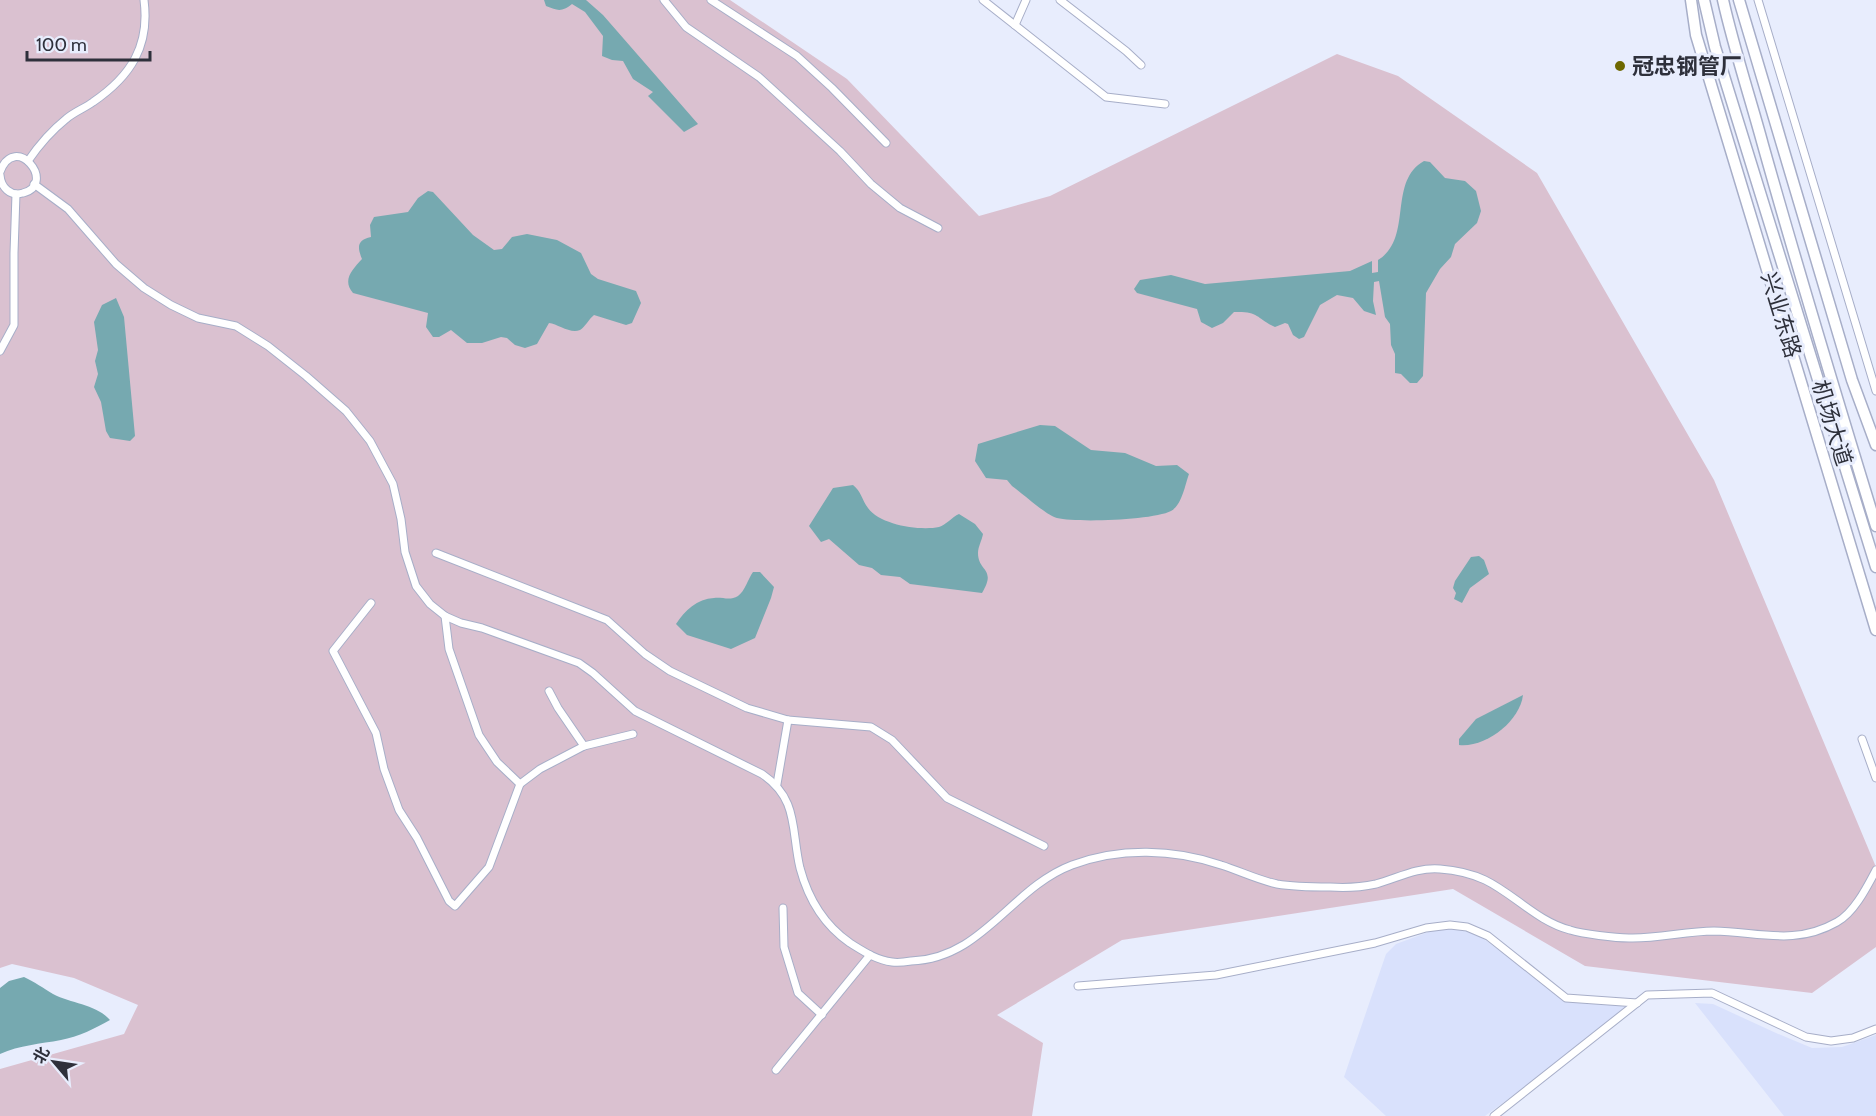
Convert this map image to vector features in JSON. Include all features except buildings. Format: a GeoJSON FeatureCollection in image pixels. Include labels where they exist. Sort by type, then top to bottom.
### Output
{"type":"FeatureCollection","features":[{"type":"Feature","properties":{"kind":"main road","name":"兴业东路"},"geometry":{"type":"LineString","coordinates":[[1691,0],[1696,35],[1876,630]]}},
{"type":"Feature","properties":{"kind":"main road","name":"机场大道"},"geometry":{"type":"LineString","coordinates":[[1704,0],[1715,47],[1876,567]]}},
{"type":"Feature","properties":{"kind":"main road","name":"兴业东路"},"geometry":{"type":"LineString","coordinates":[[1723,0],[1735,52],[1805,297],[1876,526]]}},
{"type":"Feature","properties":{"kind":"main road"},"geometry":{"type":"LineString","coordinates":[[1739,0],[1852,380],[1876,445]]}},
{"type":"Feature","properties":{"kind":"street"},"geometry":{"type":"LineString","coordinates":[[28,160],[43,140],[68,117],[115,86],[131,67],[144,36],[146,16],[144,0]]}},
{"type":"Feature","properties":{"kind":"street"},"geometry":{"type":"LineString","coordinates":[[664,0],[686,27],[759,77],[840,151],[871,184],[900,208],[938,228]]}},
{"type":"Feature","properties":{"kind":"street"},"geometry":{"type":"LineString","coordinates":[[711,0],[797,56],[886,143]]}},
{"type":"Feature","properties":{"kind":"street"},"geometry":{"type":"LineString","coordinates":[[983,0],[1106,97],[1165,104]]}},
{"type":"Feature","properties":{"kind":"street"},"geometry":{"type":"LineString","coordinates":[[1015,25],[1026,0]]}},
{"type":"Feature","properties":{"kind":"street"},"geometry":{"type":"LineString","coordinates":[[1060,0],[1141,65]]}},
{"type":"Feature","properties":{"kind":"street"},"geometry":{"type":"LineString","coordinates":[[1758,0],[1876,391]]}},
{"type":"Feature","properties":{"kind":"street"},"geometry":{"type":"LineString","coordinates":[[17,157],[28,160],[35,170],[34,184],[28,191],[16,194],[6,189],[2,184],[0,174],[6,162],[17,157]]}},
{"type":"Feature","properties":{"kind":"street"},"geometry":{"type":"LineString","coordinates":[[34,184],[68,209],[116,264],[144,288],[198,318],[236,326],[306,376],[346,411],[370,441],[393,484],[405,552],[416,586],[430,604],[445,616],[579,663],[634,711],[762,774],[777,784],[790,810],[800,867],[822,917],[832,930],[870,955],[892,962],[943,957],[978,936],[1041,881],[1072,865],[1116,854],[1156,852],[1198,858],[1279,884],[1335,888],[1374,884],[1426,868],[1442,869],[1485,881],[1545,919],[1569,930],[1629,938],[1714,932],[1788,937],[1810,934],[1840,921],[1853,906],[1876,870]]}},
{"type":"Feature","properties":{"kind":"street"},"geometry":{"type":"LineString","coordinates":[[0,351],[14,325],[16,194]]}},
{"type":"Feature","properties":{"kind":"street"},"geometry":{"type":"LineString","coordinates":[[436,553],[607,620],[645,654],[670,671],[747,708],[788,720],[871,727],[892,740],[947,798],[1044,846]]}},
{"type":"Feature","properties":{"kind":"street"},"geometry":{"type":"LineString","coordinates":[[371,603],[333,651],[376,733],[384,769],[399,810],[417,838],[448,900],[455,906],[489,867],[520,784],[540,769],[584,746],[633,734]]}},
{"type":"Feature","properties":{"kind":"street"},"geometry":{"type":"LineString","coordinates":[[445,616],[449,649],[479,735],[497,762],[520,784]]}},
{"type":"Feature","properties":{"kind":"street"},"geometry":{"type":"LineString","coordinates":[[549,691],[584,746]]}},
{"type":"Feature","properties":{"kind":"street"},"geometry":{"type":"LineString","coordinates":[[777,784],[788,720]]}},
{"type":"Feature","properties":{"kind":"street"},"geometry":{"type":"LineString","coordinates":[[1862,739],[1876,778]]}},
{"type":"Feature","properties":{"kind":"street"},"geometry":{"type":"LineString","coordinates":[[783,908],[784,947],[798,993],[822,1015]]}},
{"type":"Feature","properties":{"kind":"street"},"geometry":{"type":"LineString","coordinates":[[1078,986],[1216,975],[1375,943],[1426,928],[1450,925],[1467,927],[1488,936],[1566,998],[1637,1003]]}},
{"type":"Feature","properties":{"kind":"street"},"geometry":{"type":"LineString","coordinates":[[776,1070],[870,955]]}},
{"type":"Feature","properties":{"kind":"street"},"geometry":{"type":"LineString","coordinates":[[1494,1116],[1647,995],[1712,993],[1806,1036],[1831,1041],[1853,1038],[1876,1029]]}},
{"type":"Feature","properties":{"kind":"shaded area"},"geometry":{"type":"Polygon","coordinates":[[[0,0],[730,0],[847,79],[979,216],[1050,196],[1337,54],[1398,76],[1537,173],[1714,480],[1876,867],[1876,947],[1812,993],[1585,966],[1453,889],[1122,940],[997,1015],[1043,1043],[1032,1116],[0,1116],[0,1069],[124,1034],[138,1005],[74,978],[12,964],[0,968],[0,0]]]}},
{"type":"Feature","properties":{"kind":"shaded area"},"geometry":{"type":"Polygon","coordinates":[[[544,0],[586,0],[603,15],[698,124],[684,132],[648,96],[653,92],[633,79],[623,61],[602,56],[603,36],[585,12],[572,4],[560,10],[554,9],[546,6],[544,0]]]}},
{"type":"Feature","properties":{"kind":"shaded area"},"geometry":{"type":"Polygon","coordinates":[[[1424,161],[1430,162],[1445,178],[1465,181],[1476,191],[1481,211],[1477,223],[1455,244],[1451,257],[1440,269],[1426,293],[1423,376],[1417,383],[1410,383],[1401,374],[1395,373],[1395,354],[1391,345],[1390,324],[1385,317],[1379,281],[1374,282],[1373,301],[1376,315],[1364,311],[1353,298],[1337,295],[1320,305],[1304,337],[1299,339],[1293,335],[1288,324],[1275,327],[1248,313],[1234,312],[1223,323],[1212,328],[1201,322],[1197,309],[1137,293],[1134,289],[1140,280],[1171,275],[1205,284],[1350,271],[1372,261],[1372,273],[1378,272],[1378,260],[1389,250],[1395,238],[1406,182],[1413,170],[1424,161]]]}},
{"type":"Feature","properties":{"kind":"shaded area"},"geometry":{"type":"Polygon","coordinates":[[[428,191],[433,192],[473,235],[494,250],[502,249],[512,237],[527,234],[557,240],[581,253],[591,274],[598,279],[636,291],[641,303],[632,323],[626,325],[594,315],[582,329],[576,331],[549,323],[537,344],[525,348],[501,337],[482,343],[467,343],[451,330],[439,337],[433,337],[426,327],[428,313],[353,293],[348,279],[362,259],[359,245],[363,240],[371,237],[370,225],[374,217],[408,212],[418,198],[428,191]]]}},
{"type":"Feature","properties":{"kind":"shaded area"},"geometry":{"type":"Polygon","coordinates":[[[116,298],[124,317],[135,436],[130,441],[110,438],[106,431],[101,402],[94,387],[98,374],[95,361],[98,350],[94,322],[102,305],[116,298]]]}},
{"type":"Feature","properties":{"kind":"shaded area"},"geometry":{"type":"Polygon","coordinates":[[[1040,425],[1055,426],[1091,450],[1125,453],[1156,466],[1177,465],[1189,474],[1178,504],[1171,511],[1149,517],[1067,520],[1047,513],[1007,480],[986,478],[975,461],[978,444],[1040,425]]]}},
{"type":"Feature","properties":{"kind":"shaded area"},"geometry":{"type":"Polygon","coordinates":[[[853,485],[874,514],[891,523],[922,528],[939,527],[959,514],[975,524],[983,534],[978,553],[988,579],[982,593],[910,584],[900,577],[881,575],[872,568],[859,565],[829,539],[821,542],[809,526],[833,488],[853,485]]]}},
{"type":"Feature","properties":{"kind":"shaded area"},"geometry":{"type":"Polygon","coordinates":[[[1479,556],[1484,560],[1489,574],[1470,588],[1462,603],[1454,599],[1455,581],[1471,557],[1479,556]]]}},
{"type":"Feature","properties":{"kind":"shaded area"},"geometry":{"type":"Polygon","coordinates":[[[753,572],[760,572],[774,587],[755,638],[731,649],[687,635],[676,624],[687,610],[697,603],[708,599],[738,596],[753,572]]]}},
{"type":"Feature","properties":{"kind":"shaded area"},"geometry":{"type":"Polygon","coordinates":[[[1523,695],[1516,714],[1500,731],[1480,742],[1459,745],[1459,739],[1476,719],[1523,695]]]}},
{"type":"Feature","properties":{"kind":"shaded area"},"geometry":{"type":"Polygon","coordinates":[[[1467,929],[1480,936],[1562,998],[1628,1007],[1583,1044],[1485,1116],[1386,1116],[1344,1077],[1386,954],[1396,944],[1434,930],[1467,929]]]}},
{"type":"Feature","properties":{"kind":"shaded area"},"geometry":{"type":"Polygon","coordinates":[[[24,977],[53,994],[91,1007],[110,1020],[74,1037],[0,1054],[0,988],[9,981],[24,977]]]}},
{"type":"Feature","properties":{"kind":"shaded area"},"geometry":{"type":"Polygon","coordinates":[[[1695,1003],[1713,1004],[1812,1048],[1842,1047],[1876,1035],[1876,1116],[1784,1116],[1695,1003]]]}},
{"type":"Feature","properties":{"kind":"place","name":"冠忠钢管厂"},"geometry":{"type":"Point","coordinates":[1620,66]}}]}
